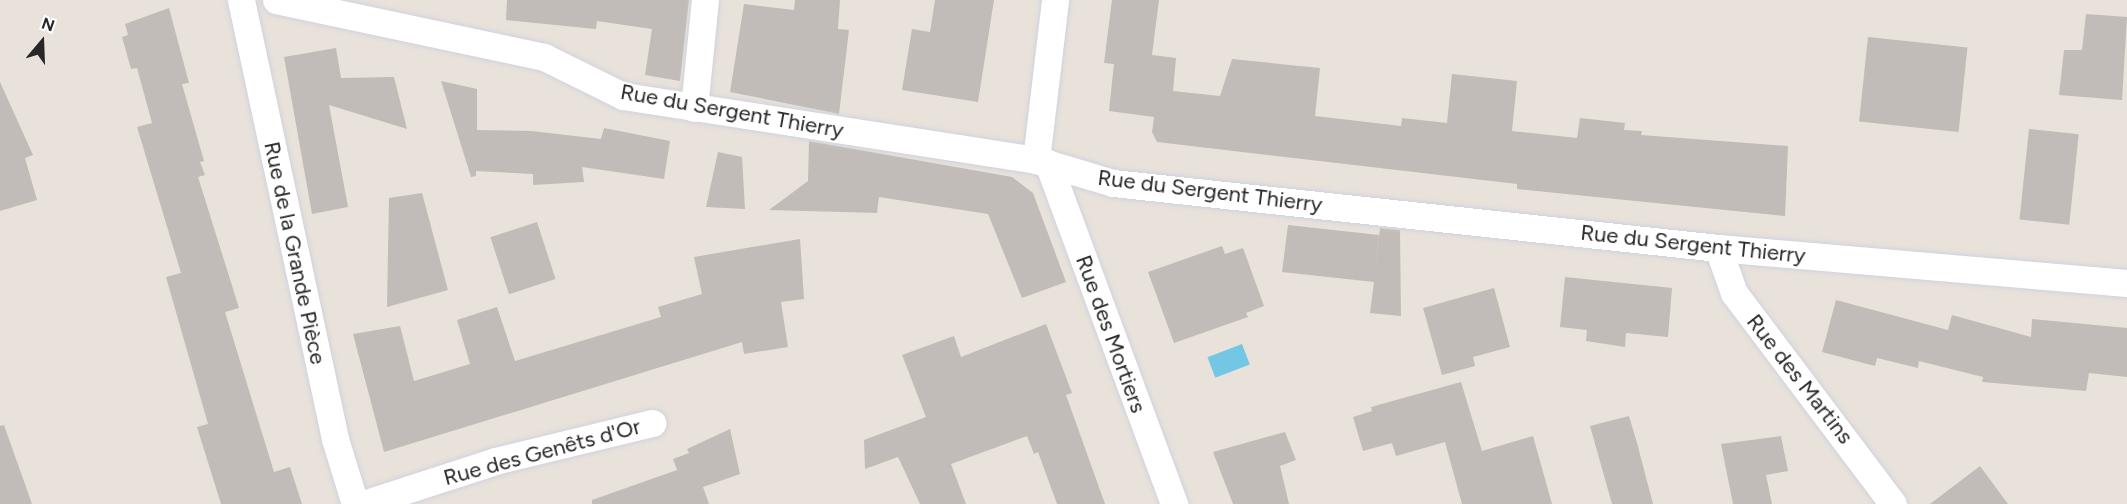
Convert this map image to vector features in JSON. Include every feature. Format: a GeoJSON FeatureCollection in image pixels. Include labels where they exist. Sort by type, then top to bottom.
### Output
{"type":"FeatureCollection","features":[{"type":"Feature","properties":{"kind":"street","name":"Rue de la Grande Pièce"},"geometry":{"type":"LineString","coordinates":[[241,0],[335,439],[355,504]]}},
{"type":"Feature","properties":{"kind":"street","name":"Rue du Sergent Thierry"},"geometry":{"type":"LineString","coordinates":[[276,0],[544,57],[623,96],[1042,162],[1113,183],[1718,248],[2127,283]]}},
{"type":"Feature","properties":{"kind":"street"},"geometry":{"type":"LineString","coordinates":[[694,108],[705,0]]}},
{"type":"Feature","properties":{"kind":"street","name":"Rue des Mortiers"},"geometry":{"type":"LineString","coordinates":[[1055,0],[1042,162],[1174,504]]}},
{"type":"Feature","properties":{"kind":"street","name":"Rue des Martins"},"geometry":{"type":"LineString","coordinates":[[1718,248],[1734,293],[1893,504]]}},
{"type":"Feature","properties":{"kind":"street","name":"Rue des Genêts d'Or"},"geometry":{"type":"LineString","coordinates":[[363,504],[495,461],[652,423]]}},
{"type":"Feature","properties":{"kind":"water"},"geometry":{"type":"Polygon","coordinates":[[[1242,344],[1250,365],[1215,378],[1207,357],[1242,344]]]}},
{"type":"Feature","properties":{"kind":"building"},"geometry":{"type":"Polygon","coordinates":[[[507,0],[689,0],[680,81],[645,75],[652,29],[597,21],[596,29],[506,20],[507,0]]]}},
{"type":"Feature","properties":{"kind":"building"},"geometry":{"type":"Polygon","coordinates":[[[795,0],[840,0],[838,29],[849,30],[839,114],[730,92],[744,4],[794,10],[795,0]]]}},
{"type":"Feature","properties":{"kind":"building"},"geometry":{"type":"Polygon","coordinates":[[[935,0],[994,0],[978,102],[902,90],[912,29],[930,32],[935,0]]]}},
{"type":"Feature","properties":{"kind":"building"},"geometry":{"type":"Polygon","coordinates":[[[1112,0],[1159,0],[1152,55],[1176,58],[1173,91],[1220,96],[1232,59],[1320,68],[1315,116],[1401,126],[1402,118],[1447,123],[1452,74],[1517,81],[1512,131],[1577,138],[1580,118],[1625,123],[1624,130],[1642,131],[1641,135],[1788,146],[1785,216],[1517,189],[1517,184],[1157,142],[1152,132],[1154,117],[1109,111],[1114,64],[1104,63],[1112,0]]]}},
{"type":"Feature","properties":{"kind":"building"},"geometry":{"type":"Polygon","coordinates":[[[169,8],[189,83],[182,84],[204,161],[200,162],[205,175],[198,177],[239,308],[225,312],[274,472],[290,467],[302,504],[221,504],[197,427],[208,424],[166,277],[181,273],[137,127],[152,123],[137,68],[131,69],[122,37],[128,35],[125,24],[169,8]]]}},
{"type":"Feature","properties":{"kind":"building"},"geometry":{"type":"Polygon","coordinates":[[[2086,14],[2127,17],[2122,100],[2059,95],[2064,50],[2082,50],[2086,14]]]}},
{"type":"Feature","properties":{"kind":"building"},"geometry":{"type":"Polygon","coordinates":[[[1868,37],[1967,47],[1959,132],[1859,122],[1868,37]]]}},
{"type":"Feature","properties":{"kind":"building"},"geometry":{"type":"Polygon","coordinates":[[[336,48],[341,78],[394,77],[407,129],[329,105],[348,207],[312,214],[284,57],[336,48]]]}},
{"type":"Feature","properties":{"kind":"building"},"geometry":{"type":"Polygon","coordinates":[[[441,81],[477,89],[477,130],[531,131],[601,139],[604,128],[670,141],[664,179],[582,167],[584,182],[533,185],[533,174],[476,171],[476,176],[471,177],[441,81]]]}},
{"type":"Feature","properties":{"kind":"building"},"geometry":{"type":"Polygon","coordinates":[[[0,82],[33,155],[25,158],[37,200],[0,211],[0,82]]]}},
{"type":"Feature","properties":{"kind":"building"},"geometry":{"type":"Polygon","coordinates":[[[2029,129],[2079,134],[2069,225],[2019,220],[2029,129]]]}},
{"type":"Feature","properties":{"kind":"building"},"geometry":{"type":"Polygon","coordinates":[[[809,141],[1012,177],[1033,193],[1066,282],[1022,298],[988,214],[879,197],[877,213],[769,210],[808,181],[809,141]]]}},
{"type":"Feature","properties":{"kind":"building"},"geometry":{"type":"Polygon","coordinates":[[[718,152],[742,157],[745,209],[706,207],[718,152]]]}},
{"type":"Feature","properties":{"kind":"building"},"geometry":{"type":"Polygon","coordinates":[[[422,193],[448,290],[387,307],[389,198],[422,193]]]}},
{"type":"Feature","properties":{"kind":"building"},"geometry":{"type":"Polygon","coordinates":[[[537,222],[556,279],[509,294],[490,237],[537,222]]]}},
{"type":"Feature","properties":{"kind":"building"},"geometry":{"type":"Polygon","coordinates":[[[1288,225],[1379,235],[1375,273],[1380,228],[1400,230],[1401,316],[1370,313],[1374,282],[1282,272],[1288,225]]]}},
{"type":"Feature","properties":{"kind":"building"},"geometry":{"type":"Polygon","coordinates":[[[800,239],[804,299],[781,302],[788,347],[744,354],[742,342],[384,452],[353,334],[400,326],[414,381],[470,364],[457,320],[497,307],[515,361],[661,317],[658,307],[702,294],[694,257],[800,239]]]}},
{"type":"Feature","properties":{"kind":"building"},"geometry":{"type":"Polygon","coordinates":[[[1222,246],[1225,254],[1243,248],[1264,306],[1246,313],[1248,317],[1174,343],[1148,272],[1222,246]]]}},
{"type":"Feature","properties":{"kind":"building"},"geometry":{"type":"Polygon","coordinates":[[[1565,277],[1672,288],[1668,337],[1626,333],[1625,347],[1586,341],[1587,330],[1560,327],[1565,277]]]}},
{"type":"Feature","properties":{"kind":"building"},"geometry":{"type":"Polygon","coordinates":[[[1494,288],[1510,347],[1473,357],[1475,366],[1442,375],[1423,308],[1494,288]]]}},
{"type":"Feature","properties":{"kind":"building"},"geometry":{"type":"Polygon","coordinates":[[[1836,300],[1948,330],[1952,315],[2031,337],[2032,319],[2127,328],[2127,377],[2089,373],[2086,391],[1982,382],[1983,377],[1919,361],[1918,368],[1877,358],[1875,366],[1822,352],[1836,300]]]}},
{"type":"Feature","properties":{"kind":"building"},"geometry":{"type":"Polygon","coordinates":[[[1046,324],[1072,393],[1066,395],[1105,504],[1057,504],[1038,452],[1034,454],[1027,436],[951,464],[966,504],[920,504],[898,457],[865,469],[864,440],[926,417],[902,355],[954,336],[961,357],[1046,324]]]}},
{"type":"Feature","properties":{"kind":"building"},"geometry":{"type":"Polygon","coordinates":[[[1461,382],[1482,451],[1533,436],[1552,504],[1462,504],[1445,442],[1396,456],[1392,443],[1363,451],[1353,417],[1372,411],[1371,407],[1461,382]]]}},
{"type":"Feature","properties":{"kind":"building"},"geometry":{"type":"Polygon","coordinates":[[[1629,416],[1653,504],[1612,504],[1590,426],[1629,416]]]}},
{"type":"Feature","properties":{"kind":"building"},"geometry":{"type":"Polygon","coordinates":[[[4,425],[32,504],[0,504],[0,426],[4,425]]]}},
{"type":"Feature","properties":{"kind":"building"},"geometry":{"type":"Polygon","coordinates":[[[730,429],[740,474],[703,487],[709,504],[592,504],[592,500],[677,470],[673,459],[689,453],[687,449],[730,429]]]}},
{"type":"Feature","properties":{"kind":"building"},"geometry":{"type":"Polygon","coordinates":[[[1285,432],[1296,460],[1280,466],[1289,504],[1233,504],[1213,452],[1285,432]]]}},
{"type":"Feature","properties":{"kind":"building"},"geometry":{"type":"Polygon","coordinates":[[[1781,436],[1788,471],[1766,475],[1772,504],[1733,504],[1721,444],[1781,436]]]}},
{"type":"Feature","properties":{"kind":"building"},"geometry":{"type":"Polygon","coordinates":[[[1980,466],[2008,504],[1930,504],[1980,466]]]}}]}
